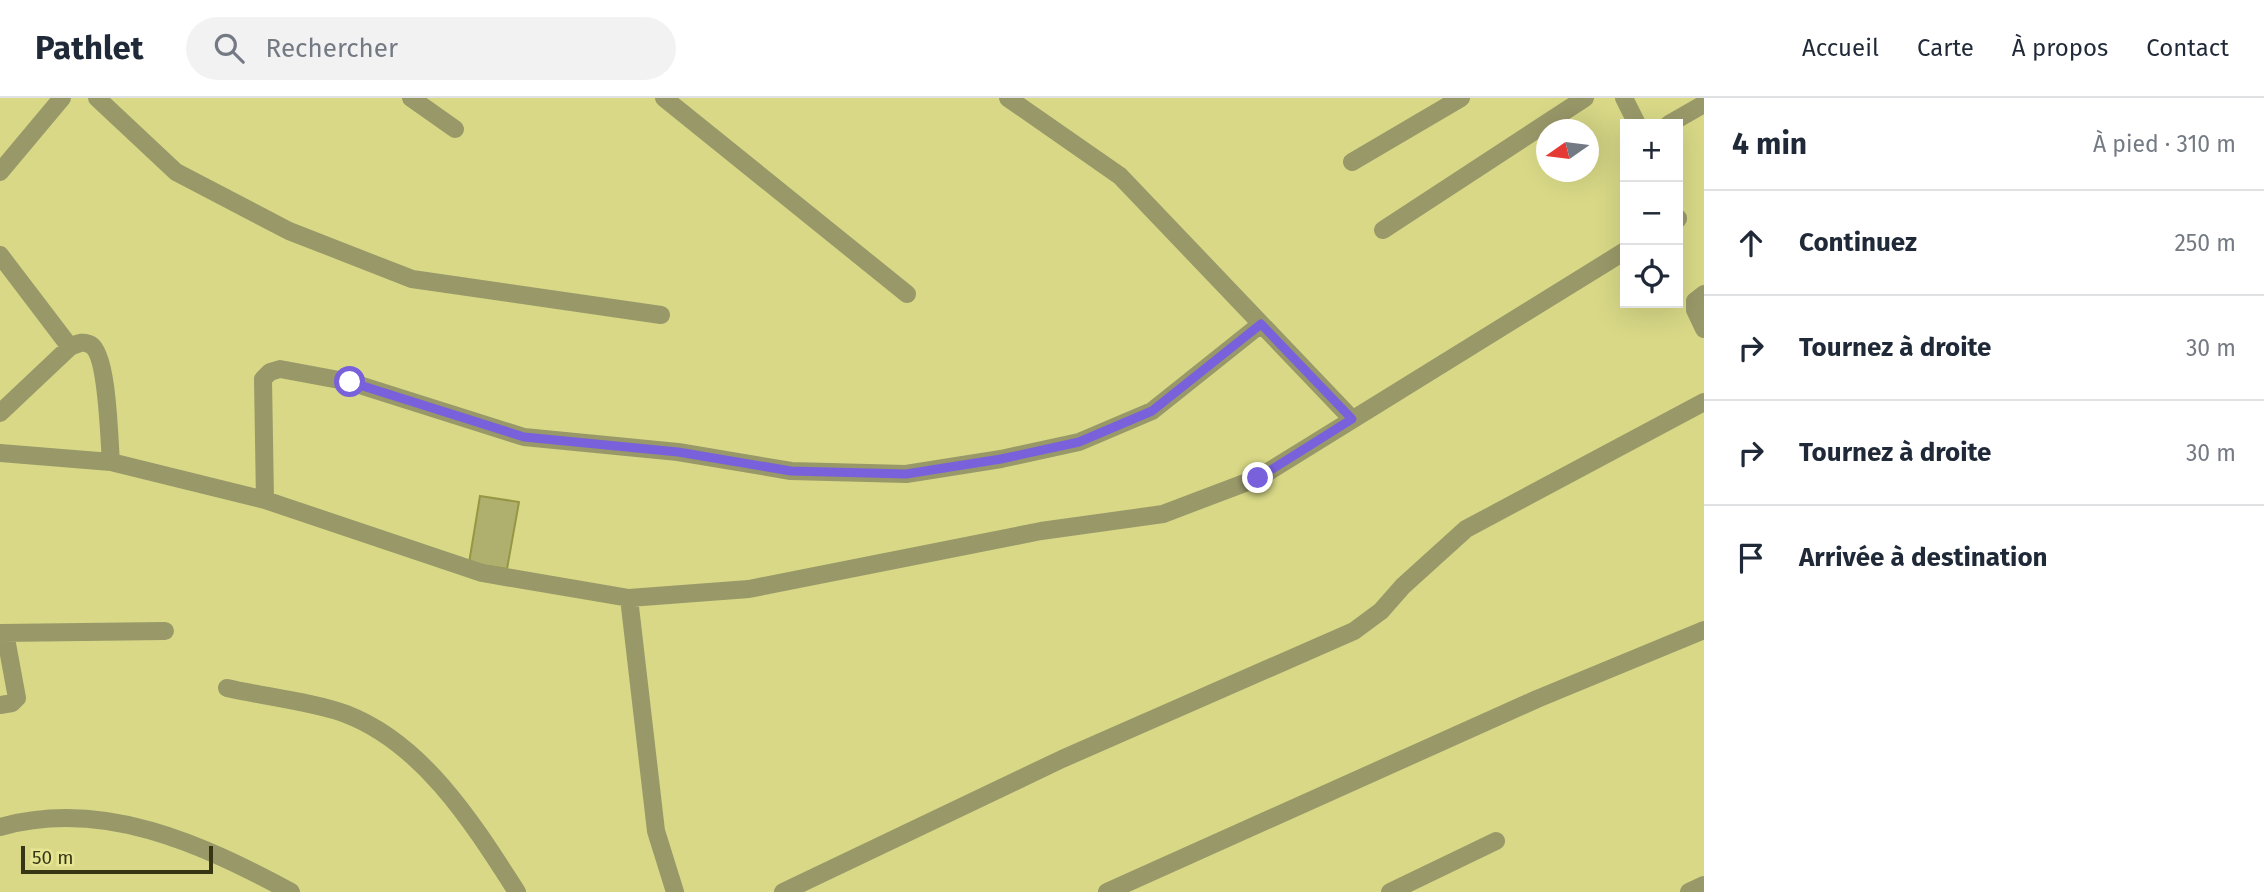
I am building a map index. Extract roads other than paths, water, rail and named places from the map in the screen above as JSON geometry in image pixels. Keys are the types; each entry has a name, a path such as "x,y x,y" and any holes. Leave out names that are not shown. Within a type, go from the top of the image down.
{"street":[{"path":"0,172 62,98"},
{"path":"97,98 176,172 289,231 412,279 661,315"},
{"path":"411,98 454,130"},
{"path":"664,98 907,294"},
{"path":"1009,98 1119,177 1352,419"},
{"path":"1352,162 1461,98"},
{"path":"1383,230 1585,98"},
{"path":"1624,98 1634,119"},
{"path":"1678,119 1704,104"},
{"path":"0,453 111,462 265,500 482,573 629,598 749,589 1041,531 1163,514 1258,478 1620,254"},
{"path":"0,255 70,347"},
{"path":"1704,293 1695,301 1695,310 1704,329"},
{"path":"265,500 263,379 270,372 280,369 350,382 524,437 678,452 791,471 906,474 1001,459 1079,442 1152,411 1261,324"},
{"path":"0,413 70,347 81,342 90,344 97,351 103,371 111,462"},
{"path":"783,892 1062,759 1354,631 1381,611 1403,586 1466,529 1704,402"},
{"path":"629,598 656,831 675,892"},
{"path":"1107,892 1537,699 1704,630"},
{"path":"0,705 12,703 17,698 3,633 166,631"},
{"path":"227,688 346,714 390,739 432,774 517,892"},
{"path":"0,827 32,818 76,818 156,830 291,892"},
{"path":"1390,892 1496,841"},
{"path":"1689,892 1704,885"}]}
